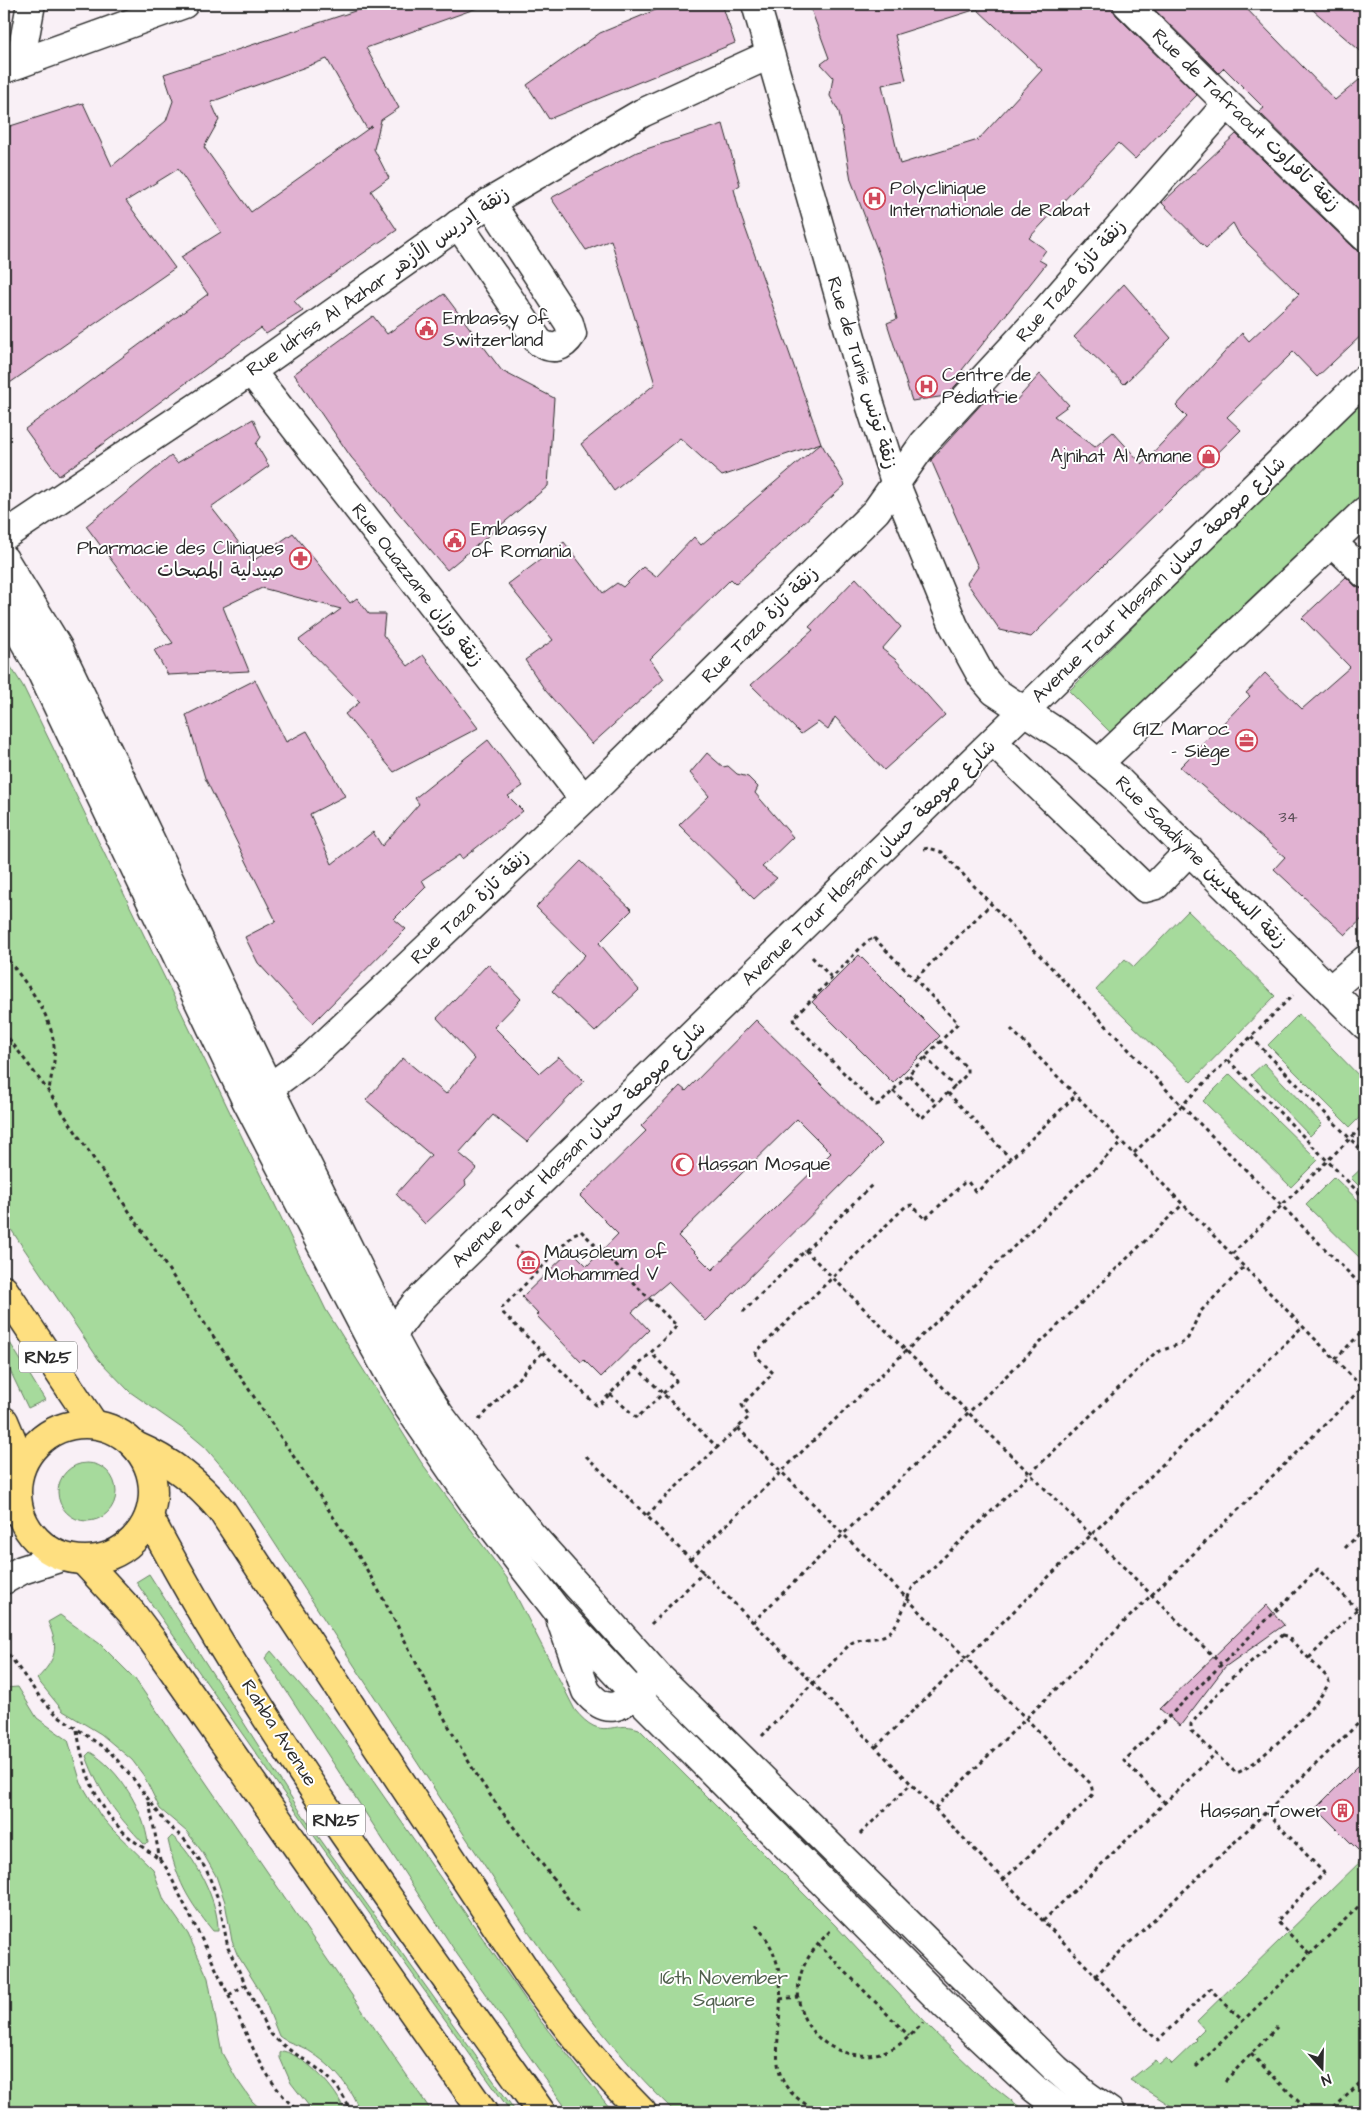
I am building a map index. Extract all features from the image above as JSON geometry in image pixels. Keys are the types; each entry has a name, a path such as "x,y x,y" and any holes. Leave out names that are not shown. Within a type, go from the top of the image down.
{"highway":[{"name":"RN25","path":"4,1290 93,1423"},
{"path":"4,1421 22,1464"},
{"name":"RN25","path":"93,1423 124,1435 136,1446 147,1461 153,1479 154,1498 149,1517 138,1535 123,1549 104,1558 73,1559 48,1550 26,1527 10,1504 22,1464 34,1446 51,1433 71,1425 93,1423"},
{"path":"136,1446 175,1466 208,1495 222,1511 532,1980 570,2032 642,2112"},
{"name":"Rahba Avenue","path":"149,1517 194,1600 286,1745 399,1912 541,2112"},
{"name":"RN25","path":"73,1559 131,1612 152,1640 483,2112"}],"street":[{"path":"12,66 31,4"},
{"path":"12,66 184,4"},
{"name":"Rue de Tunis زنقة تونس","path":"756,4 870,404 896,485 954,626 974,662 994,691 1025,712"},
{"name":"Rue de Tafraout زنقة تافراوت","path":"1127,4 1227,104 1365,237"},
{"name":"Rue Idriss Al Azhar زنقة إدريس الأزهر","path":"4,536 251,371 490,202 642,113 769,55"},
{"name":"Rue Taza زنقة تازة","path":"257,1094 311,1057 583,798 876,511 924,443 1033,325 1227,104"},
{"path":"458,224 539,342 548,347 557,348 566,343 572,334 569,323 490,202"},
{"name":"Rue Ouazzane زنقة وزان","path":"251,371 583,798"},
{"name":"Avenue Tour Hassan شارع صومعة حسان","path":"383,1341 415,1304 994,743 1365,379"},
{"path":"1099,763 1334,543 1365,510"},
{"path":"1334,543 1365,574"},
{"path":"4,559 59,650 257,1094"},
{"path":"4,606 38,665 383,1341 406,1404 439,1454 509,1551 555,1608 635,1694 947,2007 1035,2089 1065,2112"},
{"name":"Rue Saadiyine زنقة السعديين","path":"1025,712 1099,763 1190,850 1365,1025"},
{"path":"994,743 1145,888 1156,885 1190,850"},
{"path":"1322,983 1365,960"},
{"path":"383,1341 412,1372 474,1462 530,1533 658,1676 1056,2069 1086,2095 1110,2112"},
{"path":"4,1580 22,1570 73,1559"},
{"path":"635,1694 658,1676"}],"path":[{"path":"921,850 928,848 942,852 1182,1106 1365,1289"},
{"path":"916,978 991,904"},
{"path":"874,938 958,1020 958,1025 893,1091 876,1105 794,1022 795,1015 831,977 866,941 874,938"},
{"path":"4,954 37,998 50,1028 54,1059 49,1092"},
{"path":"816,962 831,977"},
{"path":"1134,1153 1251,1037 1322,983"},
{"path":"935,1808 1025,1717 1364,1389 1011,1029"},
{"path":"4,1032 49,1092 350,1544 429,1685 466,1757 507,1820 555,1878 578,1913"},
{"path":"1251,1037 1365,1154"},
{"path":"893,1091 921,1118 955,1087 967,1074 968,1070 941,1042"},
{"path":"925,1058 955,1087"},
{"path":"1228,1060 1365,1199"},
{"path":"908,1075 937,1104"},
{"path":"948,1093 1011,1159"},
{"path":"646,1515 750,1416 742,1405 773,1373 756,1356 756,1352 906,1206 912,1205 924,1218 927,1218 964,1183 968,1182 975,1191 979,1190 1076,1094"},
{"path":"1232,1254 1365,1124"},
{"path":"691,1559 1122,1142"},
{"path":"743,1312 874,1183"},
{"path":"753,1622 1183,1204"},
{"path":"581,1231 586,1233 677,1323 677,1328 600,1404 593,1404 503,1314 502,1308 539,1269 574,1234 581,1231"},
{"path":"508,1252 522,1238"},
{"path":"515,1245 539,1269"},
{"path":"806,1250 1221,1664"},
{"path":"762,1736 850,1644 861,1638 879,1638 892,1630 913,1587 1155,1353 1182,1343 1188,1338 1200,1312 1244,1266"},
{"path":"876,1747 965,1657 1303,1326"},
{"path":"1335,1359 1365,1329"},
{"path":"472,1426 542,1353"},
{"path":"610,1394 637,1418 662,1394 676,1378 651,1353"},
{"path":"636,1368 718,1448"},
{"path":"738,1428 1091,1784 1093,1794 1003,1880"},
{"path":"586,1456 704,1572 876,1747 1157,2040 1210,1989 1243,2021"},
{"path":"1345,1548 1365,1528"},
{"path":"1165,1803 1124,1761 1318,1569 1357,1609"},
{"path":"650,1625 704,1572"},
{"path":"1308,1658 1365,1601"},
{"path":"1283,1635 1287,1636 1327,1676 1329,1682 1305,1714 1277,1742 1241,1772 1232,1772 1215,1754 1190,1728 1209,1700 1229,1680 1283,1635"},
{"path":"4,1648 39,1696 76,1729 110,1752 166,1823 186,1841 206,1869 219,1901 228,1948 268,2031 276,2040 322,2070 336,2085 351,2112"},
{"path":"1095,1976 1365,1718"},
{"path":"76,1729 82,1763 91,1787 103,1809 116,1825 160,1860 167,1869 256,2057 272,2083 299,2112"},
{"path":"1043,1921 1215,1754"},
{"path":"860,1835 911,1784"},
{"path":"149,1800 160,1860"},
{"path":"1266,1813 1324,1873 1277,1921 1310,1955"},
{"path":"1196,2067 1365,1900"},
{"path":"756,1925 766,1937 779,1967 780,1999 777,2058 780,2074 786,2086 794,2095 818,2112"},
{"path":"835,1925 818,1944 803,1968 799,1982 798,1997 801,2012 817,2037 843,2052 858,2055 880,2053 900,2044 927,2020"},
{"path":"818,1944 909,2036"},
{"path":"228,1995 245,1985"},
{"path":"780,1999 798,1997"},
{"path":"1225,2081 1277,2027"},
{"path":"1251,2054 1303,2106 1313,2112"},
{"path":"1327,2112 1332,2110 1365,2078"},
{"path":"1358,2085 1365,2092"}],"green space":[{"path":"1365,394 1365,491 1117,739 1069,691"},
{"name":"16th November Square","path":"4,656 23,686 326,1310 421,1462 507,1578 575,1710 593,1726 607,1729 630,1727 639,1729 835,1925 932,2030 978,2074 1026,2112 675,2112 615,2048 562,1980 465,1836 235,1482 205,1447 186,1431 130,1392 99,1360 4,1219"},
{"path":"1188,911 1275,996 1191,1082 1096,990 1125,959 1134,967"},
{"path":"1299,1014 1365,1082 1365,1112 1350,1127 1268,1045"},
{"path":"1264,1063 1322,1124 1310,1136 1251,1075"},
{"path":"1230,1074 1318,1160 1291,1187 1203,1101"},
{"path":"1365,1165 1365,1192 1351,1178"},
{"path":"1334,1177 1365,1207 1365,1263 1306,1205"},
{"path":"4,1333 45,1400 28,1408 4,1358"},
{"path":"87,1463 98,1465 111,1476 116,1492 114,1503 103,1516 87,1521 76,1519 63,1508 58,1492 60,1481 71,1468"},
{"path":"149,1574 300,1811 516,2112 511,2112 136,1582"},
{"path":"60,1615 100,1644 135,1679 432,2112 360,2112 351,2092 330,2067 304,2048 279,2036 263,1996 237,1954 232,1941 225,1902 216,1876 203,1853 187,1832 160,1809 144,1776 132,1760 101,1734 63,1711 37,1679 49,1665 54,1652 54,1639 48,1622"},
{"path":"271,1651 324,1712 539,2019 613,2112 569,2112 457,1954 265,1658"},
{"path":"18,1687 37,1718 68,1740 81,1783 100,1815 153,1869 164,1900 188,1934 208,1978 222,2053 252,2101 264,2112 4,2112 4,1688"},
{"path":"90,1752 111,1769 136,1804 146,1830 148,1843 144,1844 134,1833 103,1793 86,1756"},
{"path":"172,1836 189,1854 204,1879 214,1906 218,1931 213,1931 184,1889 175,1867 168,1840"},
{"path":"1365,1857 1365,2112 1181,2112 1130,2080 1155,2060 1159,2064 1166,2058 1172,2064 1197,2040 1195,2038 1204,2029 1197,2021"},
{"path":"283,2051 292,2054 320,2075 336,2094 345,2112 314,2112 291,2083 280,2058 280,2053"}],"building":[{"path":"376,4 479,4 480,7 366,48 399,108 381,120 374,149 389,178 371,191 397,230 294,301 303,311 266,334 261,328 59,476 25,429 208,294 181,257 221,232 178,169 126,201 175,268 4,387 4,128 83,103 112,166 166,121 173,101 164,74","holes":["327,59 367,129 372,126 251,212 204,147 219,120 211,102"]},
{"path":"670,4 722,4 735,43 549,119 527,85 600,33"},
{"path":"809,4 1112,4 1116,15 1197,95 1135,159 1118,143 1029,238 1046,250 1039,260 1046,264 962,370 967,373 946,396 912,401 887,323 897,319 883,265 851,180 839,112 830,96 833,77 821,64 829,58","holes":["977,9 1042,70 978,140 900,164 882,85 906,80 895,35"]},
{"path":"1149,4 1242,4 1335,100 1365,75 1365,216 1259,112 1264,108 1224,68 1219,73"},
{"path":"1306,4 1365,4 1365,55"},
{"path":"723,124 740,185 734,189 740,213 821,443 722,476 680,438 614,491 581,444 655,384 611,240 586,250 551,198 637,152"},
{"path":"1236,134 1354,248 1365,252 1365,332 1317,377 1293,352 1227,417 1241,430 1031,637 1000,630 967,583 978,567 931,460 994,390 1014,403 1040,374 1069,405 1054,416 1095,447 1113,432 1142,464 1187,417 1176,406 1242,333 1249,341 1299,294 1240,236 1233,223 1206,248 1162,203"},
{"path":"1124,284 1171,338 1124,384 1074,337"},
{"path":"444,294 502,371 554,398 548,486 447,570 351,457 294,374 373,316 387,334"},
{"path":"253,419 261,437 256,444 269,466 211,507 253,561 293,533 350,603 357,598 369,614 385,614 383,635 408,666 423,655 478,728 394,772 345,714 360,702 299,640 341,609 262,588 223,607 249,671 168,675 154,650 173,643 86,526 171,456 177,463"},
{"path":"821,443 845,485 736,584 731,579 650,659 664,679 592,744 545,690 525,660 553,640 508,584 564,542 603,593 617,583 623,587 643,567 656,577 694,537 701,545"},
{"path":"1346,577 1355,586 1365,589 1365,916 1345,935 1274,869 1285,857 1180,767 1250,696 1246,693 1265,673 1302,709 1350,667 1302,618"},
{"path":"856,578 901,627 882,649 895,659 945,715 884,770 835,717 828,730 818,722 801,734 751,685 813,630 809,627"},
{"path":"255,680 286,742 307,731 345,796 310,814 332,864 373,832 382,846 419,804 415,798 488,740 523,786 508,796 523,811 462,859 459,855 422,880 426,887 394,919 406,929 313,1023 258,963 245,937 276,921 205,778 186,715"},
{"path":"707,753 723,767 728,766 737,774 748,777 758,787 755,793 793,837 762,867 777,878 754,899 679,825 709,796 690,773"},
{"path":"581,861 632,910 599,943 639,990 595,1032 552,991 585,955 536,907"},
{"path":"859,955 940,1036 893,1083 812,1002"},
{"path":"488,964 521,999 494,1027 540,1073 559,1057 584,1081 527,1142 493,1115 459,1153 477,1168 465,1181 466,1185 425,1224 396,1194 431,1155 366,1100 403,1058 446,1094 475,1059 437,1018"},
{"name":"Hassan Mosque","path":"756,1020 882,1144 706,1321 668,1282 632,1312 649,1330 601,1377 584,1360 581,1362 536,1315 538,1314 522,1297 571,1250 587,1266 618,1234 580,1196 646,1131 641,1126 680,1086 686,1091","holes":["797,1119 831,1153 712,1270 678,1236"]},
{"path":"1267,1605 1284,1625 1225,1667 1180,1726 1160,1709"},
{"name":"Hassan Tower","path":"1365,1759 1365,1857 1316,1808"}],"place":[{"name":"Polyclinique Internationale de Rabat","path":"874,199"},
{"name":"Embassy of Switzerland","path":"427,329"},
{"name":"Centre de Pédiatrie","path":"926,386"},
{"name":"Ajnihat Al Amane","path":"1208,456"},
{"name":"Embassy of Romania","path":"455,540"},
{"name":"Pharmacie des Cliniques صيدلية المصحات","path":"300,559"},
{"name":"GIZ Maroc - Siège","path":"1246,740"},
{"name":"Hassan Mosque","path":"682,1164"},
{"name":"Mausoleum of Mohammed V","path":"528,1263"},
{"name":"Hassan Tower","path":"1342,1811"}]}
